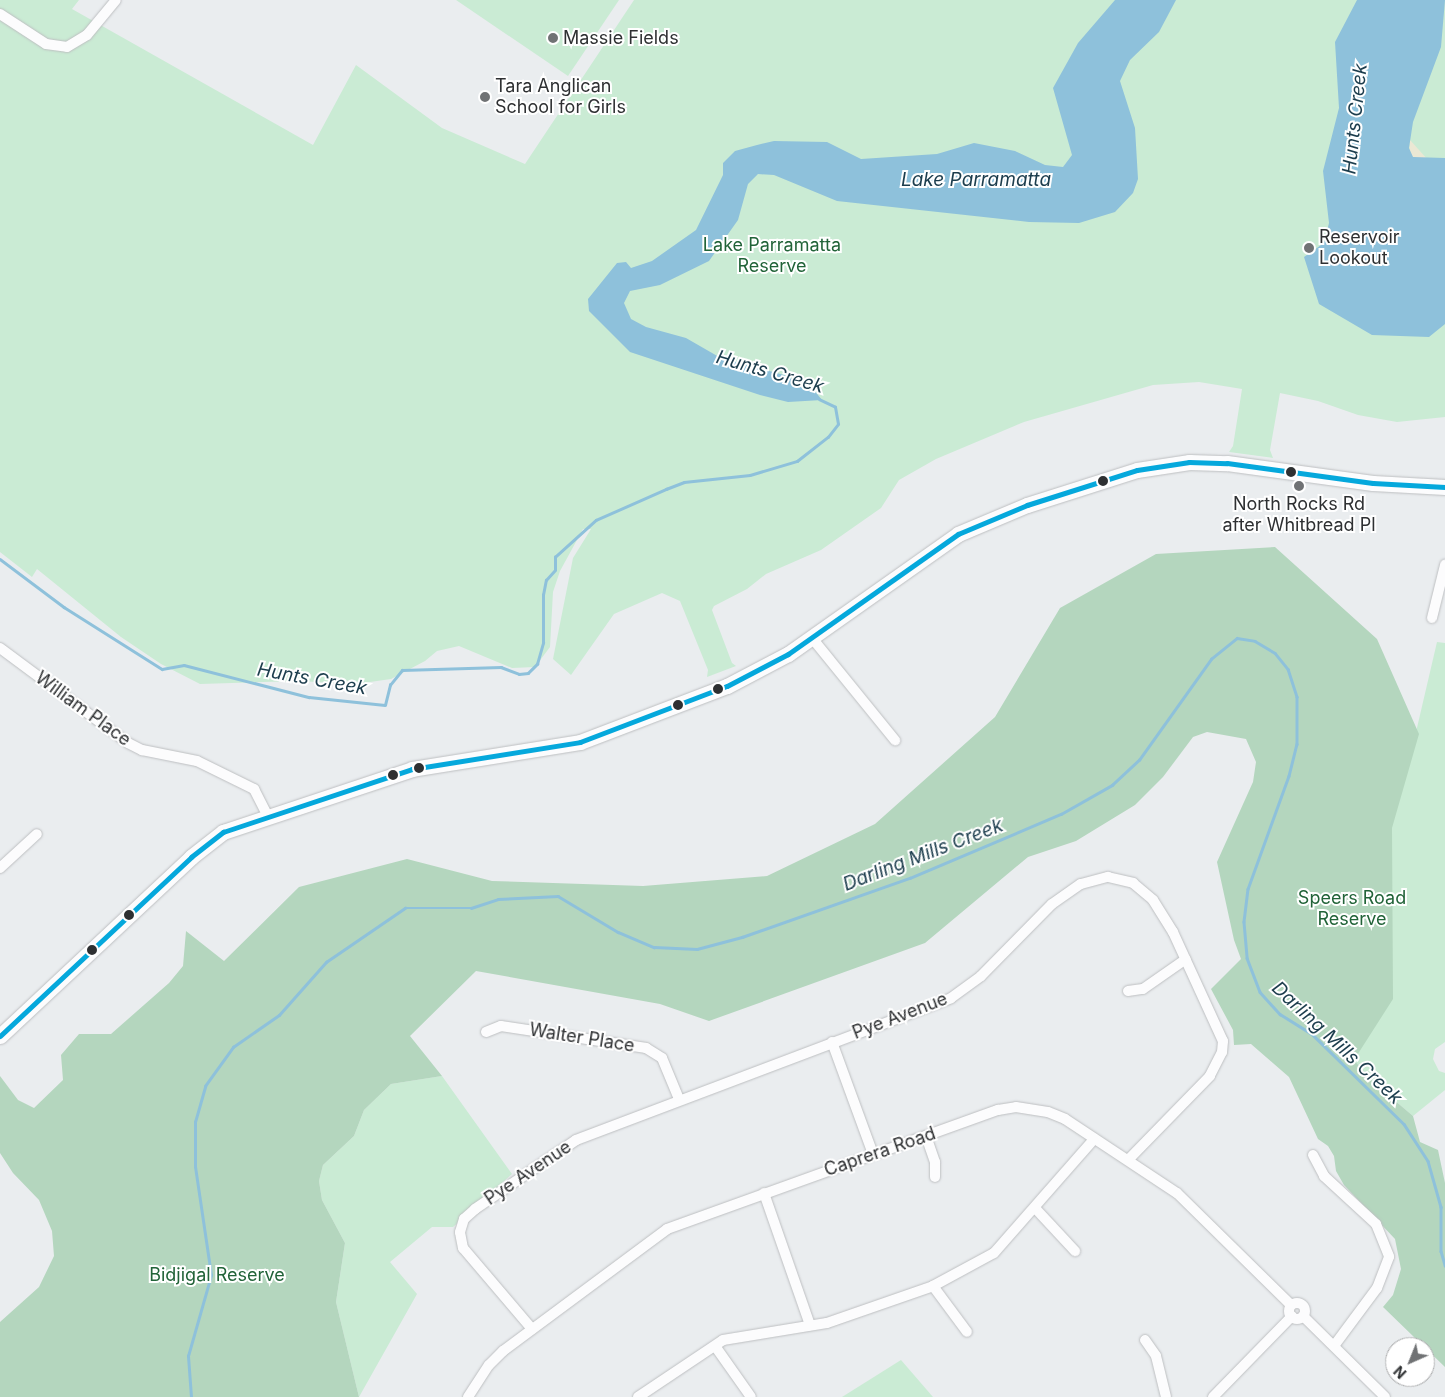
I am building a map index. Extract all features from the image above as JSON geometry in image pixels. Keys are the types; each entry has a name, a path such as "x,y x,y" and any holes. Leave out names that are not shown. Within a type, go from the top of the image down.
{"main road":[{"path":"0,1036 202,847 228,830 412,769 563,745 602,736 763,670 812,638 958,534 1042,500 1137,470 1175,463 1218,463 1373,484 1445,487"}],"street":[{"path":"0,14 46,44 68,46 87,34 116,0"},
{"path":"1432,618 1445,565"},
{"path":"812,638 895,740"},
{"name":"William Place","path":"0,648 128,743 142,750 198,761 254,789 268,816"},
{"path":"0,868 37,834"},
{"name":"Pye Avenue","path":"532,1329 463,1248 460,1232 464,1220 513,1181 576,1140 679,1099 951,998 981,976 1052,904 1094,879 1121,879 1143,890 1173,932 1220,1028 1222,1052 1210,1076 1128,1160"},
{"path":"1128,991 1143,989 1186,959"},
{"name":"Walter Place","path":"486,1032 501,1026 646,1048 662,1058 679,1099"},
{"path":"832,1042 873,1154"},
{"name":"Caprera Road","path":"468,1397 489,1365 532,1329 668,1229 998,1110 1016,1107 1048,1112 1128,1160 1199,1212 1291,1305 1302,1305 1303,1316"},
{"path":"926,1136 935,1162 935,1177"},
{"path":"638,1397 723,1340 827,1323 933,1286 994,1253 1094,1138"},
{"path":"1313,1155 1324,1176 1376,1224 1389,1257 1377,1288 1334,1346"},
{"path":"764,1193 810,1325"},
{"path":"1034,1208 1076,1251"},
{"path":"933,1286 967,1332"},
{"path":"1291,1305 1292,1316"},
{"path":"1213,1397 1292,1316 1303,1316 1385,1397"},
{"path":"1144,1340 1156,1356 1166,1397"},
{"path":"715,1346 751,1397"}],"green space":[{"name":"Lake Parramatta Reserve","path":"0,0 79,0 72,9 313,145 356,65 442,128 525,164 634,0 1445,0 1445,417 1397,422 1358,415 1318,401 1280,393 1270,450 1273,458 1229,452 1233,446 1242,389 1199,382 1153,385 1024,422 936,459 899,480 881,508 821,550 766,574 747,589 714,606 712,610 732,663 736,666 707,677 708,670 680,601 662,593 614,614 571,675 553,659 573,558 591,529 583,529 560,571 553,592 550,647 535,667 512,668 459,646 437,651 425,661 391,679 356,684 298,681 200,684 161,664 121,637 37,569 32,577 0,552"},
{"name":"Massie Fields","path":"456,0 619,0 568,76"},
{"name":"Bidjigal Reserve","path":"1275,547 1377,639 1419,734 1392,828 1393,999 1354,1060 1373,1082 1413,1116 1420,1142 1438,1150 1445,1183 1445,1367 1435,1357 1435,1337 1414,1337 1383,1307 1393,1295 1401,1269 1395,1239 1344,1185 1336,1171 1334,1156 1328,1146 1318,1139 1289,1077 1251,1044 1234,1045 1233,1030 1211,989 1241,959 1234,940 1217,862 1253,782 1256,762 1246,739 1207,732 1193,737 1163,777 1135,805 1076,841 1028,857 925,943 709,1021 660,1004 476,971 410,1036 442,1076 391,1084 364,1110 354,1136 323,1165 319,1181 322,1200 345,1243 336,1302 359,1397 0,1397 0,1322 39,1287 54,1256 52,1231 39,1200 13,1173 0,1153 0,1076 18,1100 34,1108 63,1080 61,1055 79,1034 111,1034 169,983 183,966 186,931 224,961 299,887 407,859 492,881 643,886 767,876 875,824 995,717 1060,608 1156,554"},
{"name":"Speers Road Reserve","path":"1437,642 1445,643 1445,1042 1435,1049 1433,1059 1439,1071 1445,1073 1445,1090 1413,1116 1373,1082 1354,1060 1261,880 1416,732"},
{"path":"442,1076 512,1174 453,1227 432,1227 390,1262 417,1294 359,1397 336,1302 345,1243 322,1200 319,1181 323,1165 354,1136 364,1110 391,1084"},
{"path":"901,1360 933,1397 842,1397"}],"sand":[{"path":"1410,140 1428,160 1413,157 1409,153"}],"water":[{"name":"Lake Parramatta","path":"1115,0 1176,0 1159,32 1130,60 1120,81 1135,128 1138,179 1133,193 1115,212 1079,223 1029,222 837,201 774,175 758,174 748,184 738,220 709,261 660,285 630,291 624,303 631,319 646,327 686,338 719,357 784,375 813,389 822,400 788,402 760,395 630,352 589,311 588,299 617,263 626,262 631,268 652,261 696,230 723,175 723,163 735,151 774,141 827,142 861,159 937,154 974,143 1015,151 1045,165 1063,167 1072,155 1053,88 1078,43"},
{"path":"1357,0 1445,0 1441,47 1413,122 1409,148 1413,157 1445,158 1445,324 1429,337 1372,335 1319,304 1304,257 1324,243 1329,223 1323,171 1339,108 1335,42"}],"waterway":[{"name":"Hunts Creek","path":"0,559 64,607 162,669 184,665 309,697 385,705 390,685 402,670 501,667 519,674 528,673 537,664 543,643 543,595 546,580 555,570 555,557 596,520 666,489 684,482 750,475 797,461 828,437 838,424 835,407 820,400"},
{"name":"Darling Mills Creek","path":"191,1397 188,1356 211,1275 195,1167 195,1122 205,1086 233,1047 279,1015 326,962 405,908 471,908 498,899 558,896 618,932 654,947 697,949 742,937 910,878 1061,814 1112,785 1139,760 1211,659 1237,638 1255,641 1275,653 1288,669 1297,697 1297,744 1289,776 1248,889 1244,922 1247,958 1260,992 1280,1014 1312,1034 1404,1124 1428,1161 1441,1207 1441,1251 1445,1265"}],"transit line":[{"path":"0,1036 191,857 223,832 412,769 580,742 727,686 788,654 958,534 1027,505 1137,470 1189,462 1227,463 1373,483 1445,487"}],"place":[{"name":"Massie Fields","path":"553,38"},
{"name":"Tara Anglican School for Girls","path":"485,97"},
{"name":"Reservoir Lookout","path":"1309,248"},
{"name":"North Rocks Rd after Whitbread Pl","path":"1299,486"}]}
